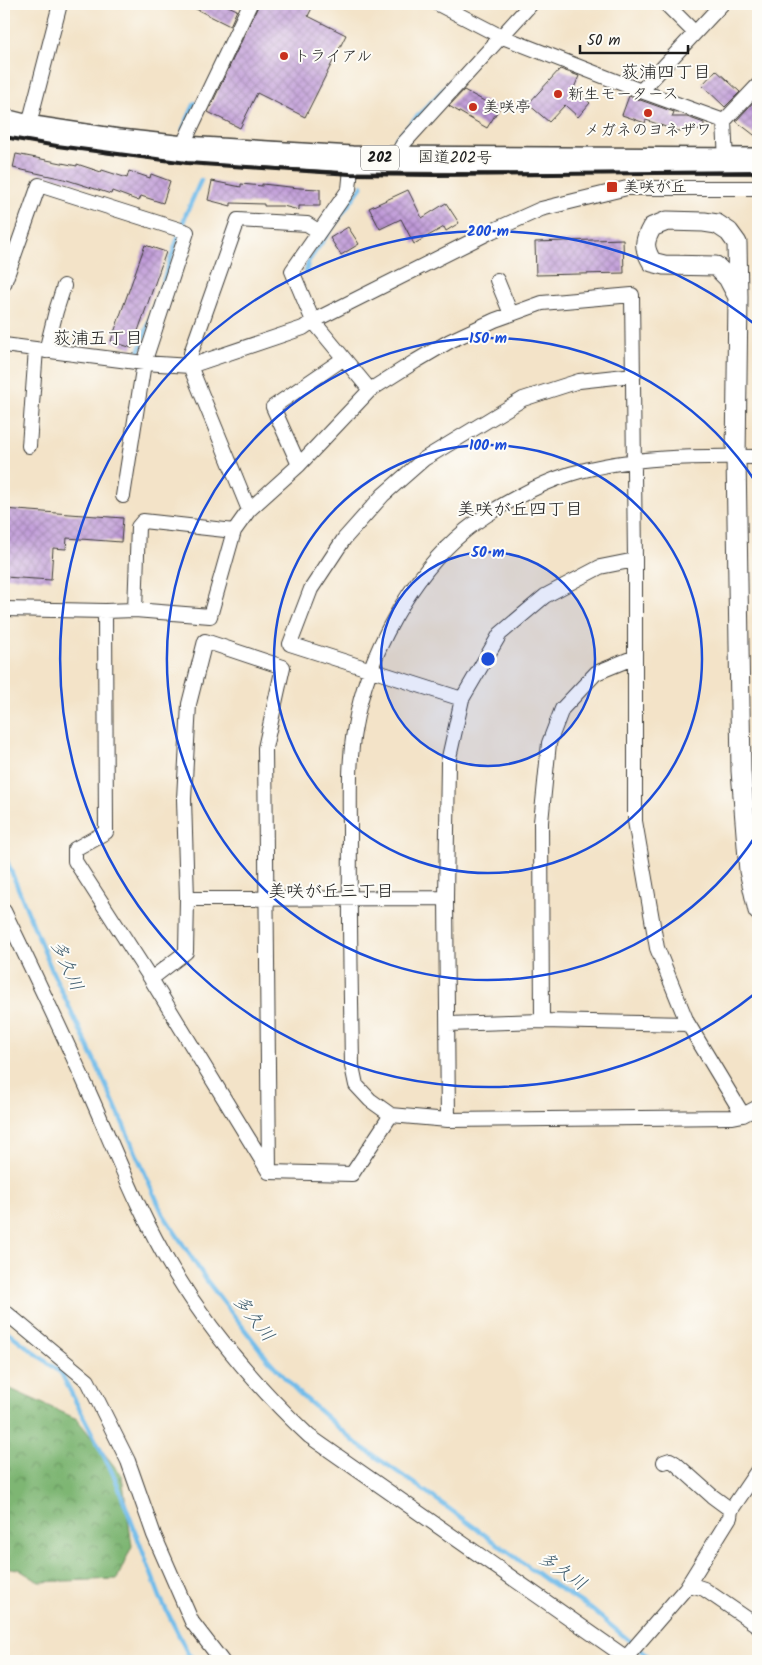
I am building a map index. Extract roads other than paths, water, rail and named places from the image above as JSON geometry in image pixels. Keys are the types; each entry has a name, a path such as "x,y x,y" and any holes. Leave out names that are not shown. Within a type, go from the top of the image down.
{"highway":[{"name":"国道202号","path":"4,122 28,128 184,149 352,158 758,161"}],"street":[{"path":"28,128 60,4"},
{"path":"184,149 186,138 250,4"},
{"path":"438,4 496,34 641,92 724,121"},
{"path":"395,158 403,144 496,34 531,4"},
{"path":"666,4 695,33"},
{"path":"641,92 722,4"},
{"path":"726,161 724,121 758,85"},
{"path":"352,158 349,189 292,271 313,321 343,360 370,390"},
{"path":"4,284 39,185 180,230 144,364 124,496"},
{"path":"4,345 144,364 190,366 303,328 313,321 466,243 541,208 627,188 758,188"},
{"path":"249,510 190,366 191,353 238,220 307,224 318,231"},
{"path":"738,297 728,278 716,266 664,265 652,262 645,250 646,237 652,227 667,221 717,224 729,232 737,243 738,297 736,457 741,771 749,870 758,911"},
{"path":"497,280 511,314"},
{"path":"28,446 41,350 64,286"},
{"path":"4,609 104,612 135,610 210,616 234,530 249,510 299,465 370,390 450,341 511,314 542,303 632,295 636,560 635,821 657,948 688,1024 743,1115"},
{"path":"299,465 272,407 343,360"},
{"path":"462,699 290,644 311,590 344,539 383,495 424,458 523,399 579,381 634,376"},
{"path":"758,457 635,460 570,474 534,488 466,530 433,564 404,603 381,642 370,670 355,726 351,762 349,898 352,1066 356,1085 370,1100 391,1115 448,1120 732,1117 743,1115 758,1107"},
{"path":"135,610 138,527 143,521 234,530"},
{"path":"448,1120 446,898 448,762 462,699 500,634 545,596 600,567 636,560"},
{"path":"104,612 106,832 75,849 74,861 151,979 269,1172"},
{"path":"151,979 186,952 187,899 184,798 189,704 205,641 282,667 265,748 269,1172"},
{"path":"542,1021 542,822 549,742 562,709 596,673 635,657"},
{"path":"187,899 446,898"},
{"path":"4,910 143,1214 173,1270 244,1368 276,1405 309,1436 627,1659 654,1624 686,1588 730,1517 731,1510 758,1470"},
{"path":"448,1024 542,1021 688,1024"},
{"path":"269,1172 352,1174 391,1115"},
{"path":"4,1311 88,1381 128,1461 154,1535 192,1622 222,1661"},
{"path":"664,1462 670,1460 675,1463 731,1510"},
{"path":"686,1588 695,1586 704,1589 758,1626"}],"waterway":[{"path":"396,139 456,76"},
{"path":"183,129 195,103"},
{"path":"138,355 186,214 201,180"},
{"path":"306,272 308,262 362,186"},
{"name":"多久川","path":"4,854 53,973 100,1072 163,1214 207,1281 266,1357 297,1391 356,1443 545,1579 591,1609 654,1661"},
{"path":"4,1329 61,1373 115,1478 160,1597 188,1654 196,1661"}],"railway":[{"path":"4,137 187,163 350,174 758,172"}],"place":[{"name":"トライアル","path":"284,56"},
{"name":"新生モータース","path":"558,94"},
{"name":"美咲亭","path":"473,107"},
{"name":"メガネのヨネザワ","path":"648,113"},
{"name":"美咲が丘","path":"612,187"}],"district":[{"name":"荻浦四丁目","path":"666,73"},
{"name":"荻浦五丁目","path":"98,339"},
{"name":"美咲が丘四丁目","path":"520,510"},
{"name":"美咲が丘三丁目","path":"331,892"}]}
